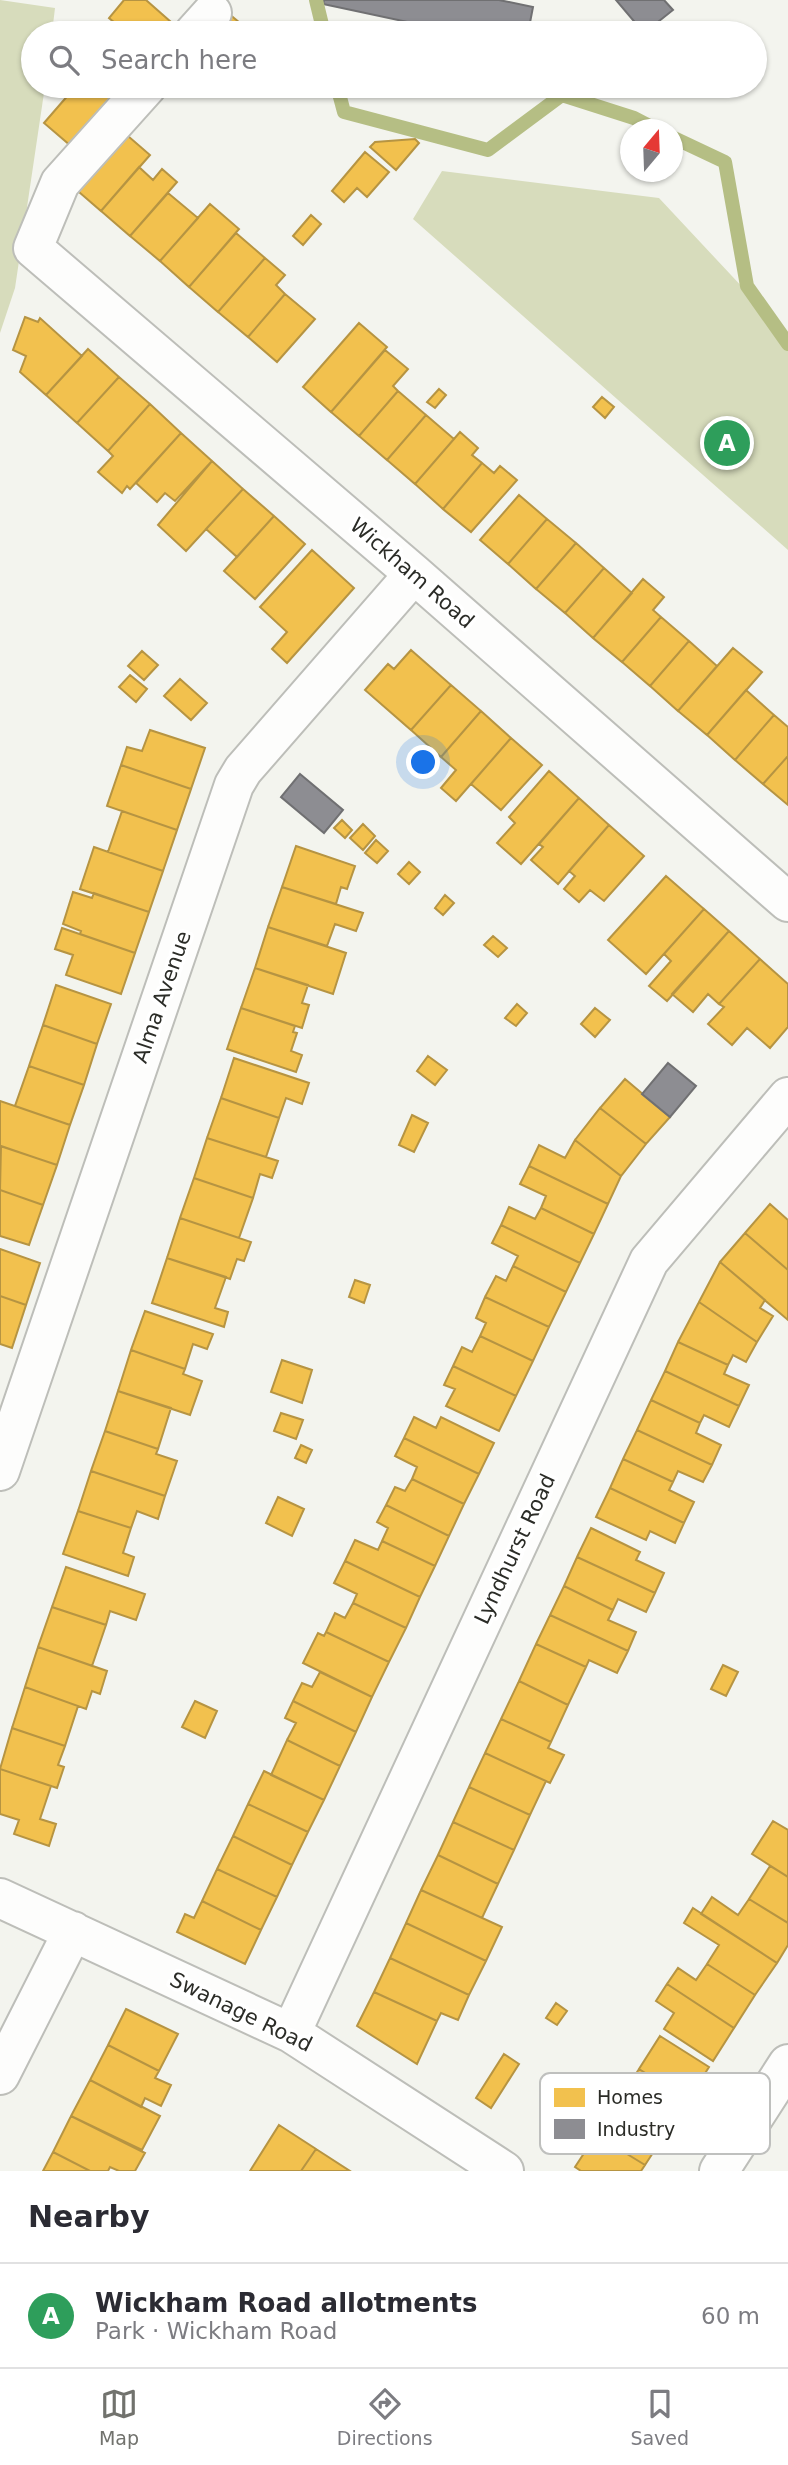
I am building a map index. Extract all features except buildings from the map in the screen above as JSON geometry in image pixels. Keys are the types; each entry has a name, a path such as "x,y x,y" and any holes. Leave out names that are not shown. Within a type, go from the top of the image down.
{"street":[{"name":"Wickham Road","path":"136,98 60,183 33,248 414,574 788,902"},
{"name":"Alma Avenue","path":"0,1471 234,785 243,770 414,574"},
{"name":"Lyndhurst Road","path":"291,2033 649,1261 788,1097"},
{"name":"Swanage Road","path":"0,1898 291,2033 504,2171"},
{"path":"0,2076 73,1931"},
{"path":"770,2092 788,2064"},
{"path":"719,2171 730,2154"}],"green space":[{"path":"0,0 55,8 53,21 21,21 21,98 43,98 15,288 0,333"},
{"path":"442,171 659,198 788,336 788,550 413,219"}],"waterway":[{"path":"316,0 321,21"},
{"path":"340,98 344,112 488,150 558,98"},
{"path":"571,98 636,119"},
{"path":"683,142 725,162 747,286 788,344"}],"place":[{"name":"Wickham Road allotments","path":"727,443"}]}
